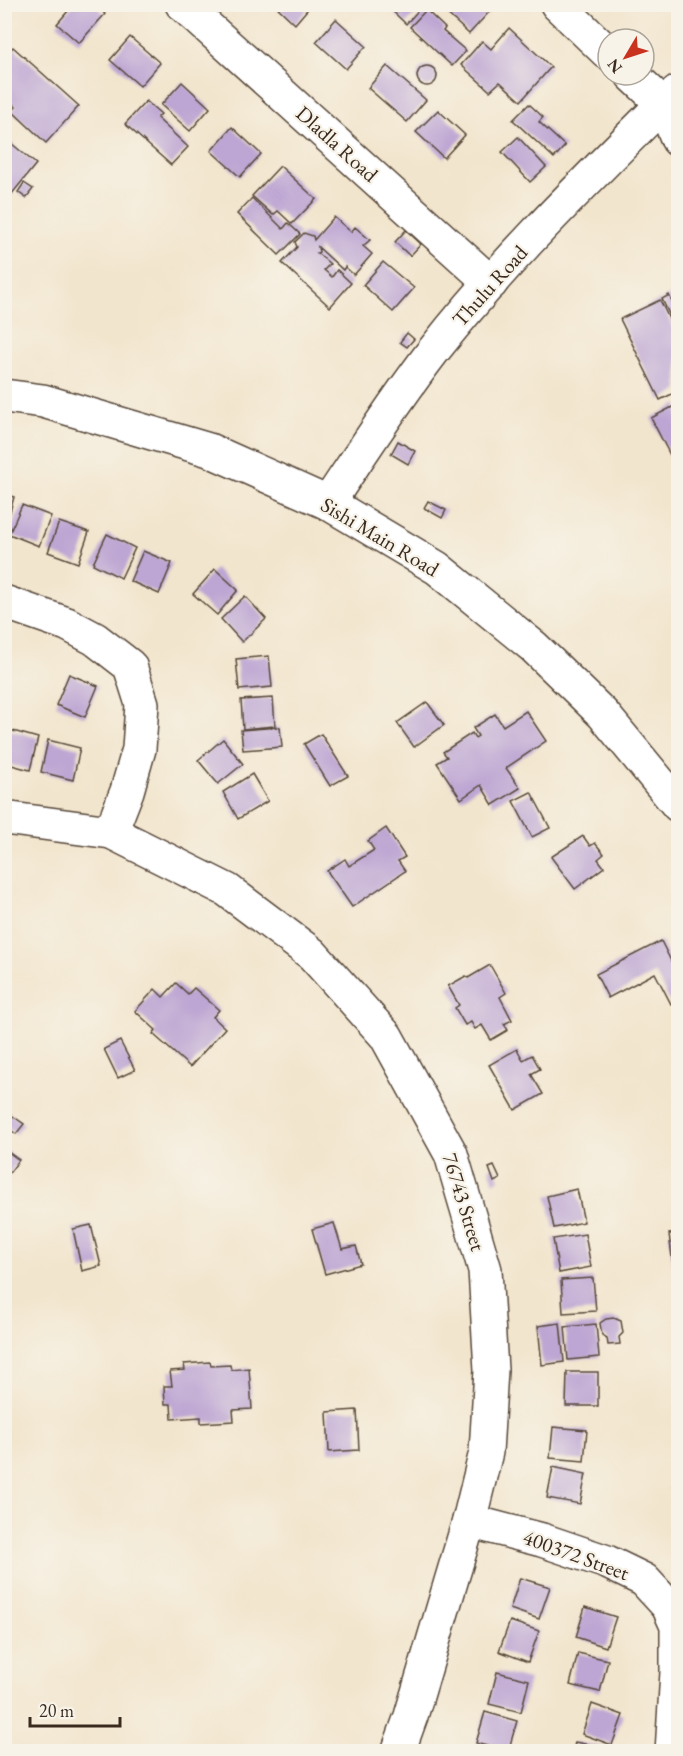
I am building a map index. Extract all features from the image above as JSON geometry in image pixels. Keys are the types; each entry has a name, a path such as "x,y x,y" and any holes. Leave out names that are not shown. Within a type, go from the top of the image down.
{"street":[{"name":"Dladla Road","path":"182,4 491,282"},
{"path":"557,4 596,41"},
{"path":"652,87 671,98 678,140"},
{"name":"Thulu Road","path":"328,503 401,394 491,282 574,193 671,98"},
{"name":"Sishi Main Road","path":"4,396 43,401 209,450 328,503 437,568 534,647 603,714 678,805"},
{"path":"4,602 67,624 95,639 130,666 142,704 139,750 111,832"},
{"name":"76743 Street","path":"4,818 111,832 227,890 312,954 386,1036 451,1154 485,1270 491,1370 486,1452 469,1521 411,1716 398,1752"},
{"name":"400372 Street","path":"469,1521 542,1540 607,1562 644,1580 668,1606 677,1626 677,1672 672,1752"}],"building":[{"path":"74,4 94,4 105,14 79,43 57,24"},
{"path":"274,4 312,4 295,24"},
{"path":"385,4 424,4 406,24"},
{"path":"443,4 483,4 490,11 469,34 440,7"},
{"path":"426,10 445,28 443,31 466,51 452,66 410,27"},
{"path":"336,19 366,46 346,69 316,42"},
{"path":"509,28 551,67 521,101 500,82 490,91 461,65 482,41 491,49"},
{"path":"130,37 160,63 140,86 110,60"},
{"path":"13,47 79,106 46,143 12,111 16,107 4,96 4,56"},
{"path":"387,66 426,100 407,122 368,88"},
{"path":"427,66 434,69 437,76 434,83 427,86 420,83 417,76 420,69"},
{"path":"182,82 210,108 190,131 161,105"},
{"path":"146,101 161,114 157,118 188,147 171,165 125,124"},
{"path":"529,104 543,117 539,122 565,146 554,158 513,120"},
{"path":"438,110 465,135 444,158 416,132"},
{"path":"232,127 261,154 240,177 211,151"},
{"path":"518,137 546,167 530,182 502,152"},
{"path":"11,143 36,164 11,195 4,189 4,150"},
{"path":"280,166 316,199 292,224 278,211 273,215 252,196"},
{"path":"24,183 33,189 26,198 18,192"},
{"path":"252,198 283,229 288,223 300,234 279,255 237,214"},
{"path":"334,217 351,232 355,227 370,240 363,246 372,254 354,275 345,267 343,270 318,247 319,252 317,253 330,264 324,270 332,277 337,270 351,283 330,307 282,263 297,247 295,242 304,233 313,236 314,240"},
{"path":"406,230 421,244 410,256 395,242"},
{"path":"383,262 414,288 393,312 363,285"},
{"path":"669,295 677,312 670,316 662,299"},
{"path":"660,300 678,338 678,391 660,400 620,319"},
{"path":"678,314 678,333 671,317"},
{"path":"407,333 414,339 407,347 400,342"},
{"path":"678,404 678,455 672,459 651,418"},
{"path":"398,441 415,451 408,464 391,454"},
{"path":"4,494 14,497 5,530 4,529"},
{"path":"428,501 446,510 442,518 424,508"},
{"path":"22,505 51,516 39,546 9,534"},
{"path":"59,522 89,532 78,563 48,552"},
{"path":"107,534 135,548 121,578 93,564"},
{"path":"143,551 172,563 159,594 130,581"},
{"path":"215,569 238,590 217,615 193,594"},
{"path":"245,596 266,619 242,642 221,619"},
{"path":"269,656 272,687 239,690 236,659"},
{"path":"69,674 98,686 85,717 56,705"},
{"path":"273,698 275,726 243,729 241,700"},
{"path":"427,702 444,725 414,747 397,723"},
{"path":"526,711 546,741 506,768 520,788 493,805 481,785 461,799 437,763 447,757 443,752 472,733 475,738 478,736 473,728 495,714 503,726"},
{"path":"280,727 282,747 243,750 241,730"},
{"path":"6,729 38,738 30,770 4,763"},
{"path":"321,734 348,776 330,786 304,744"},
{"path":"223,739 243,764 218,784 198,760"},
{"path":"48,740 80,748 73,780 41,772"},
{"path":"252,774 268,801 238,819 223,792"},
{"path":"531,792 550,828 532,837 513,801"},
{"path":"386,828 405,857 398,861 405,871 352,907 327,871 345,859 349,866 374,850 368,841"},
{"path":"583,836 590,846 595,843 604,854 598,859 604,867 575,889 551,857"},
{"path":"661,941 678,975 678,1001 671,1004 655,973 608,998 596,974"},
{"path":"490,965 506,993 500,997 512,1020 504,1024 508,1030 491,1040 482,1025 475,1029 471,1022 465,1025 455,1008 459,1005 448,986"},
{"path":"176,983 188,994 194,988 219,1010 213,1017 225,1028 190,1067 153,1034 156,1030 135,1011 155,989 163,997"},
{"path":"120,1041 135,1070 118,1078 104,1049"},
{"path":"517,1049 523,1060 532,1055 540,1069 531,1074 543,1094 515,1110 489,1065"},
{"path":"4,1110 24,1124 16,1134 4,1125"},
{"path":"4,1149 19,1160 4,1180"},
{"path":"494,1166 500,1179 494,1182 489,1168"},
{"path":"577,1189 584,1222 554,1228 547,1196"},
{"path":"334,1223 342,1249 356,1246 361,1264 325,1274 312,1229"},
{"path":"91,1225 101,1266 82,1271 73,1229"},
{"path":"678,1233 678,1265 673,1265 669,1234"},
{"path":"585,1234 591,1267 559,1273 553,1239"},
{"path":"593,1278 596,1311 563,1313 561,1280"},
{"path":"614,1318 621,1321 623,1333 619,1337 620,1344 608,1345 607,1338 602,1335 600,1323"},
{"path":"560,1323 564,1362 542,1365 538,1326"},
{"path":"596,1324 599,1357 568,1360 565,1327"},
{"path":"210,1362 211,1366 230,1365 231,1370 249,1368 252,1409 233,1410 234,1421 201,1423 201,1417 172,1419 171,1404 165,1404 164,1386 172,1386 170,1371 185,1370 184,1364"},
{"path":"567,1372 598,1372 598,1406 566,1406"},
{"path":"357,1410 359,1450 329,1452 327,1412"},
{"path":"553,1427 587,1430 584,1461 550,1458"},
{"path":"678,1464 678,1486 673,1485"},
{"path":"553,1467 586,1474 580,1504 547,1498"},
{"path":"520,1578 550,1587 539,1619 510,1609"},
{"path":"585,1607 616,1617 606,1647 576,1637"},
{"path":"510,1621 539,1631 528,1662 499,1651"},
{"path":"578,1653 608,1660 600,1692 570,1685"},
{"path":"497,1672 529,1680 521,1712 489,1704"},
{"path":"592,1704 623,1715 612,1745 582,1734"},
{"path":"485,1712 517,1721 508,1752 476,1743"},
{"path":"575,1742 606,1748 605,1752 573,1752"}]}
